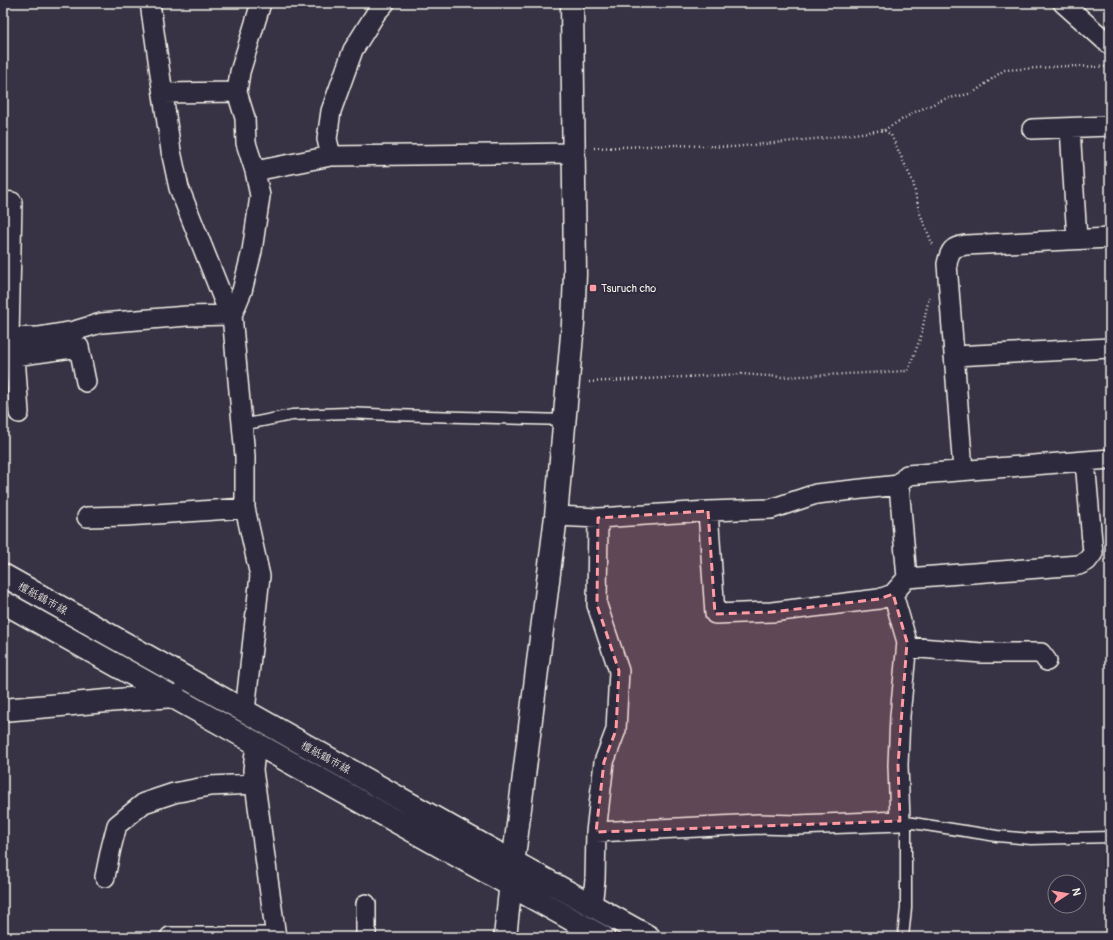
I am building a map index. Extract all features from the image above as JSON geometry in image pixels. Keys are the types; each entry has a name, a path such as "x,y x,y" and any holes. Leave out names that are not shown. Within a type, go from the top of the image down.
{"main road":[{"path":"505,937 556,516 569,383 575,274 572,3"},
{"name":"檀紙鶴市線","path":"3,575 649,937"},
{"name":"檀紙鶴市線","path":"3,602 173,696 598,936"},
{"path":"3,710 130,699 216,694"}],"street":[{"path":"150,3 164,93 171,151 179,188 226,306 232,315"},
{"path":"244,711 260,576 245,508 245,456 232,315 242,291 252,250 260,196 256,171 246,143 245,118 237,92 240,72 261,3"},
{"path":"331,156 326,139 331,111 353,50 376,13 385,3"},
{"path":"1063,3 1110,45"},
{"path":"164,93 237,92"},
{"path":"1032,129 1110,126"},
{"path":"1070,128 1077,239"},
{"path":"256,171 331,156 574,151"},
{"path":"3,201 12,202 6,338 15,356 19,413"},
{"path":"963,470 947,264 949,254 955,247 966,245 1110,238"},
{"path":"6,338 38,337 74,332 101,323 187,316 232,315"},
{"path":"15,356 79,347 86,382"},
{"path":"954,356 1110,348"},
{"path":"907,578 899,485 907,475 1110,459"},
{"path":"708,511 715,614 772,612 880,599 893,594 907,578 1079,566 1088,561 1093,553 1085,461"},
{"path":"556,516 598,518 708,511 772,509 816,494 899,485"},
{"path":"87,517 126,516 245,508"},
{"path":"592,906 595,880 596,832 604,762 616,730 619,671 596,605 598,518"},
{"path":"596,832 759,824 797,825 903,821 898,765 900,716 907,642 893,594"},
{"path":"907,647 982,653 1041,653 1048,661"},
{"path":"170,937 276,937 253,770 256,743"},
{"path":"105,877 117,825 144,803 174,793 210,786 255,784"},
{"path":"366,904 366,937"}],"lane":[{"path":"242,425 292,415 347,413 392,416 565,420"},
{"path":"903,937 906,908 903,821 1031,840 1110,837"}],"path":[{"path":"574,151 676,145 734,147 884,130 915,112 945,100 973,93 1004,70 1067,66 1110,67"},
{"path":"884,130 890,135 913,182 919,211 934,246"},
{"path":"569,383 741,374 782,377 908,371 921,336 930,290"}],"highlighted area":[{"path":"708,511 715,614 772,612 879,599 893,594 907,642 898,765 900,821 596,832 604,762 616,730 619,671 597,605 598,518"}],"place":[{"name":"Tsuruch cho","path":"593,288"}]}
